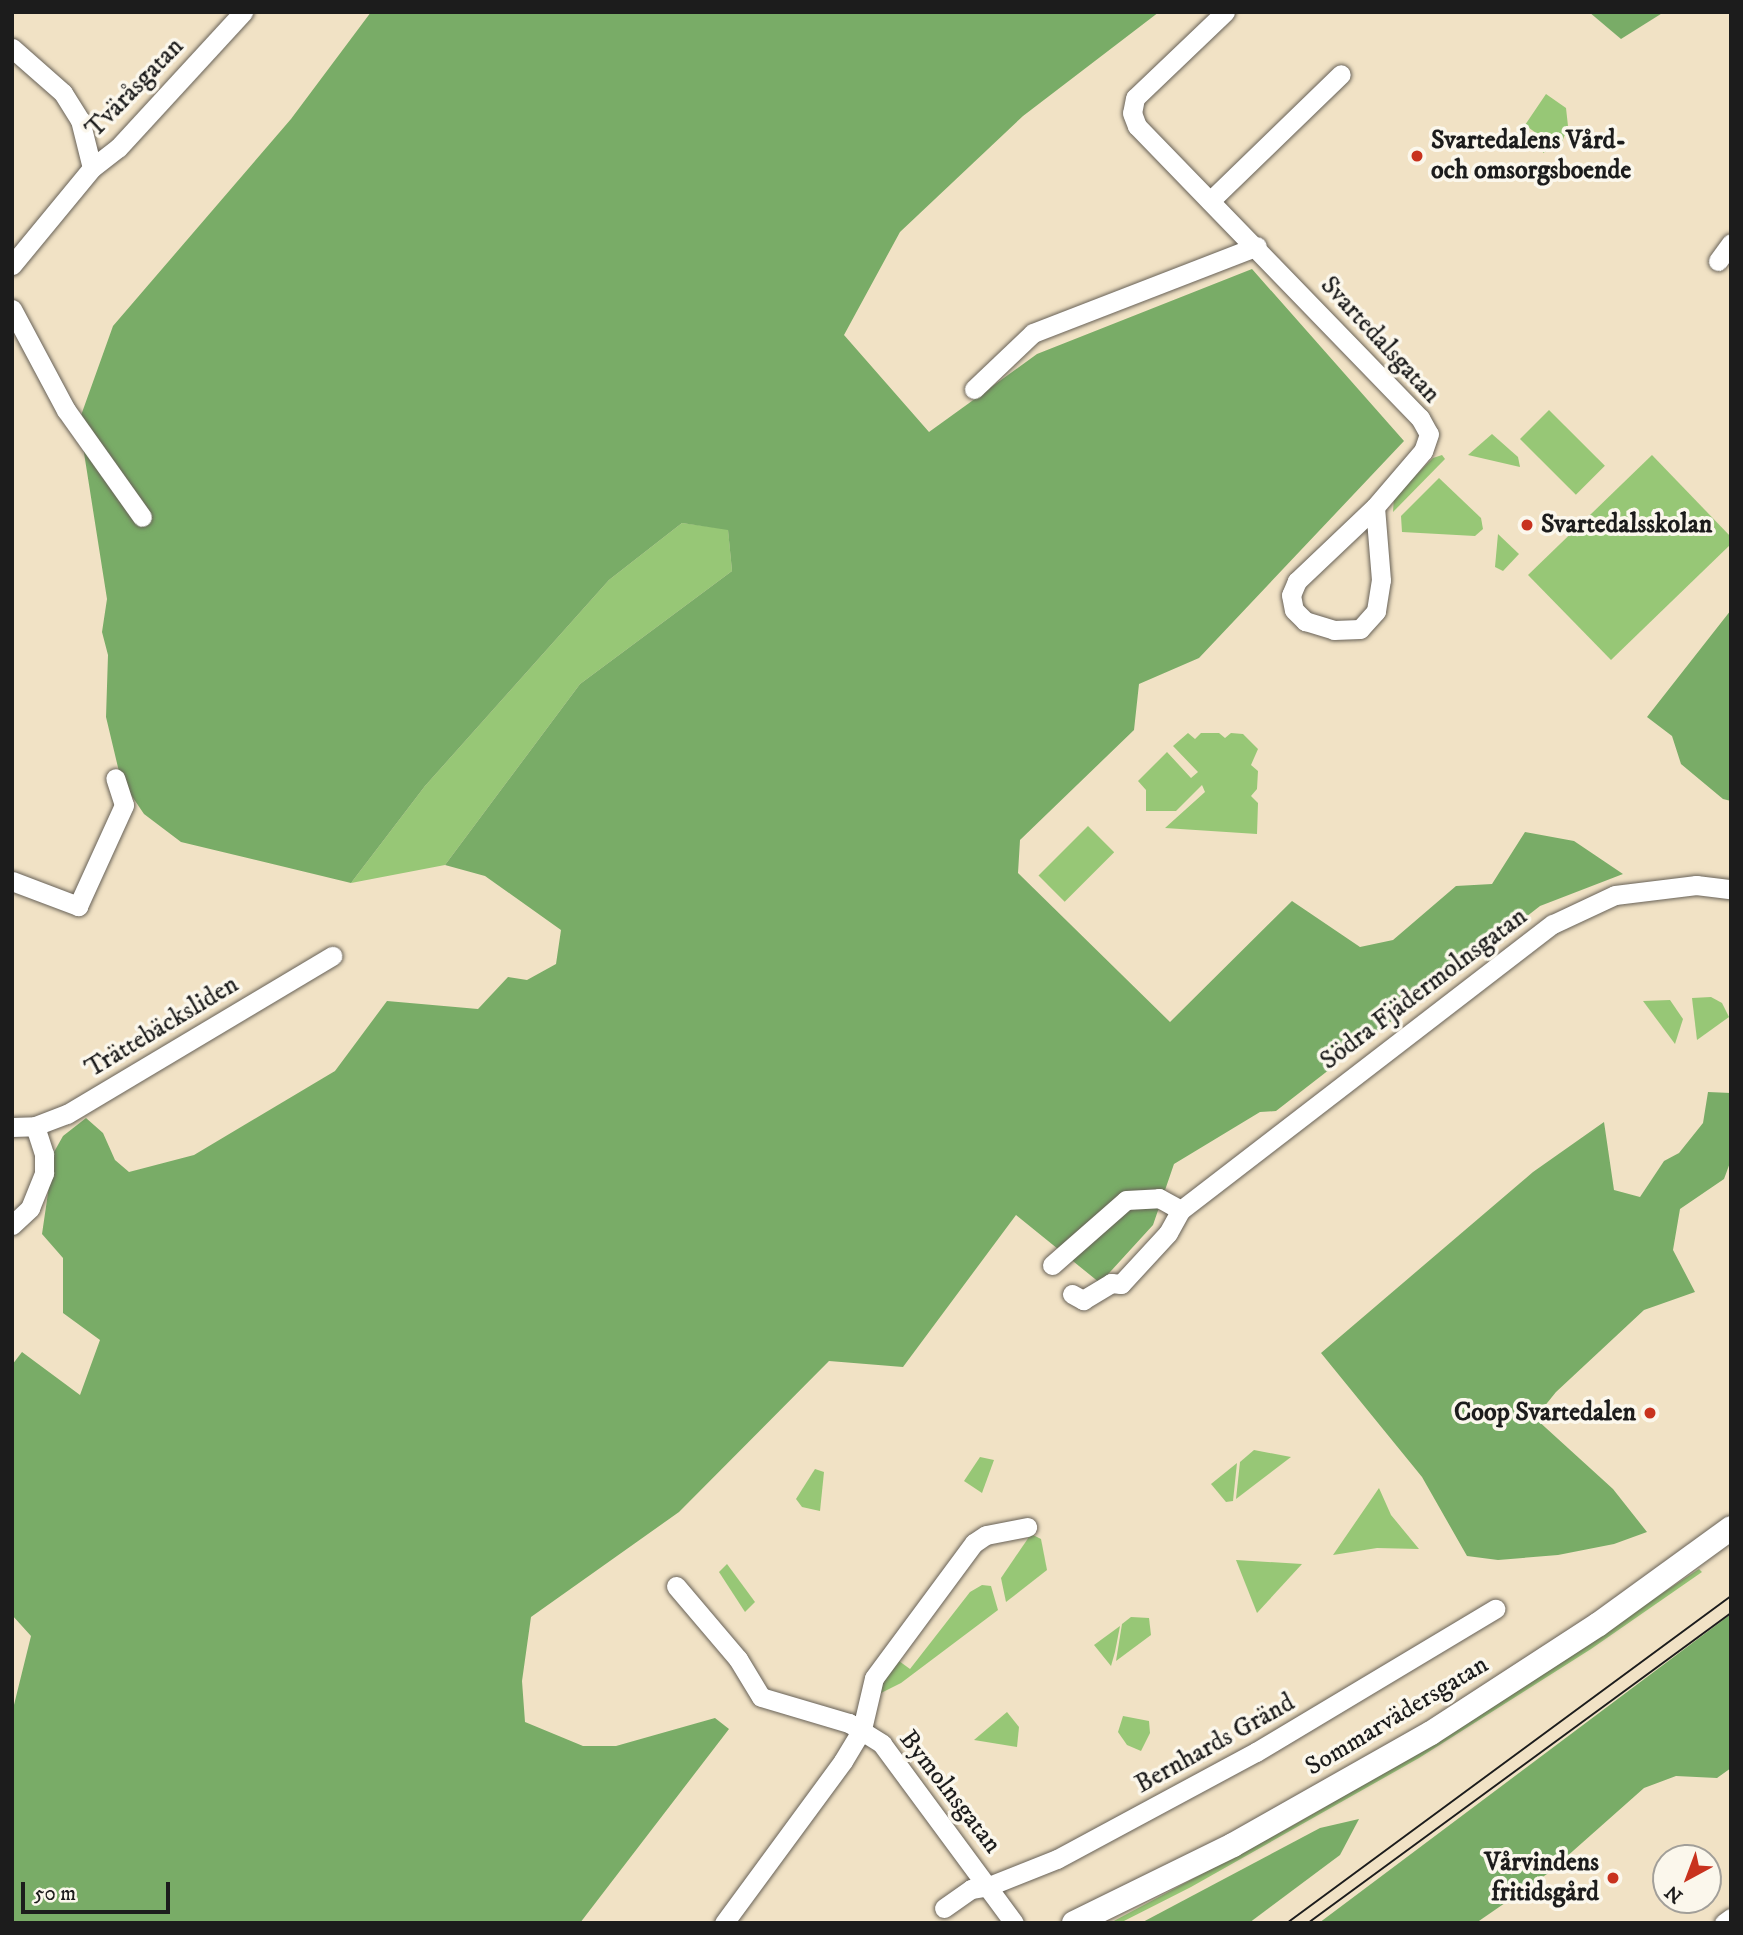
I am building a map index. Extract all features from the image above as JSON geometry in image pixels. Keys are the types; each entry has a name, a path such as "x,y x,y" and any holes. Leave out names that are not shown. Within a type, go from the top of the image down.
{"street":[{"name":"Tväråsgatan","path":"12,265 92,168 118,148 243,12"},
{"name":"Svartedalsgatan","path":"1225,12 1135,98 1132,113 1137,126 1257,246 1420,418 1429,433 1423,452 1375,508 1297,581 1291,595 1294,611 1305,621 1334,630 1360,629 1376,611 1381,580 1375,508"},
{"path":"12,48 62,93 80,120 92,168"},
{"path":"1210,201 1341,74"},
{"path":"1717,261 1731,243"},
{"path":"974,389 1033,333 1257,246"},
{"path":"12,309 66,410 142,517"},
{"path":"12,881 78,906 124,805 115,778"},
{"name":"Södra Fjädermolnsgatan","path":"1072,1294 1083,1300 1111,1283 1121,1284 1168,1233 1181,1210 1553,924 1628,892 1696,885 1731,889"},
{"name":"Trättebäcksliden","path":"12,1126 34,1126 67,1114 332,956"},
{"path":"12,1226 30,1208 44,1173 44,1154 34,1126"},
{"path":"1052,1265 1126,1200 1159,1198 1181,1210"},
{"path":"724,1923 862,1730 874,1678 974,1544 986,1535 1027,1527"},
{"name":"Sommarvädersgatan","path":"1074,1923 1233,1845 1432,1733 1599,1624 1731,1528"},
{"name":"Bymolnsgatan","path":"677,1586 738,1659 761,1697 862,1730 881,1744 989,1886"},
{"name":"Bernhards Gränd","path":"944,1908 971,1889 989,1886 1057,1859 1245,1758 1495,1609"},
{"path":"989,1886 1014,1923"},
{"path":"1724,1923 1731,1918"}],"green space":[{"path":"371,12 1159,12 1023,116 900,232 844,335 929,432 1037,354 1252,269 1404,441 1199,658 1139,684 1134,730 1020,840 1018,873 1170,1022 1292,901 1360,947 1393,940 1456,886 1492,884 1525,832 1574,841 1623,874 1540,906 1276,1111 1260,1112 1174,1164 1153,1225 1100,1283 1016,1215 903,1367 829,1361 679,1512 531,1617 522,1681 525,1722 583,1746 616,1746 715,1718 729,1729 580,1923 12,1923 12,1713 31,1636 12,1615 12,1365 22,1352 80,1395 100,1340 63,1313 63,1258 42,1234 54,1152 63,1136 86,1118 103,1133 115,1160 129,1172 194,1155 335,1071 387,1001 478,1009 508,977 527,980 556,964 561,930 485,876 445,865 580,684 732,571 728,530 682,523 609,580 425,786 351,883 181,842 144,814 121,780 106,717 108,655 102,632 107,599 79,421 113,326 291,119"},
{"path":"1589,12 1664,12 1621,39"},
{"path":"1546,94 1566,108 1568,126 1562,142 1543,153 1543,138 1525,125"},
{"path":"1549,410 1605,466 1576,495 1520,439"},
{"path":"1492,434 1518,457 1520,467 1468,455"},
{"path":"1442,455 1445,459 1393,512 1394,497 1433,458"},
{"path":"1652,455 1731,537 1731,544 1611,660 1528,575"},
{"path":"1439,478 1481,518 1483,529 1475,536 1402,532 1401,516"},
{"path":"682,523 728,529 732,571 580,684 445,865 351,883 425,786 609,580"},
{"path":"1498,534 1519,554 1503,571 1495,567"},
{"path":"1731,610 1731,801 1723,799 1681,764 1672,736 1647,717"},
{"path":"1188,733 1195,739 1201,733 1219,733 1225,738 1231,733 1243,734 1258,749 1251,765 1258,771 1257,789 1251,796 1258,803 1257,834 1165,828 1205,792 1202,785 1176,811 1146,811 1146,790 1138,781 1167,752 1191,778 1198,772 1173,746"},
{"path":"1088,826 1114,852 1065,902 1039,875"},
{"path":"1711,997 1722,1003 1729,1017 1697,1040 1692,998"},
{"path":"1670,1000 1683,1019 1675,1044 1643,1001"},
{"path":"1708,1092 1731,1093 1731,1160 1724,1179 1680,1209 1673,1250 1695,1292 1644,1310 1556,1392 1535,1418 1613,1489 1647,1532 1614,1544 1558,1555 1498,1560 1467,1556 1422,1477 1321,1353 1533,1172 1604,1122 1614,1190 1640,1197 1664,1161 1679,1153 1703,1123"},
{"path":"1254,1450 1291,1457 1236,1499 1240,1462"},
{"path":"980,1457 994,1460 982,1493 964,1481"},
{"path":"1237,1463 1233,1501 1226,1502 1211,1484"},
{"path":"815,1469 824,1472 820,1511 802,1507 796,1499"},
{"path":"1379,1488 1391,1515 1419,1549 1377,1548 1333,1555"},
{"path":"1031,1534 1041,1539 1047,1570 1006,1602 1001,1578"},
{"path":"1236,1560 1302,1564 1257,1613"},
{"path":"727,1564 755,1602 745,1612 719,1572"},
{"path":"1699,1569 1702,1572 1591,1649 1419,1758 1191,1887 1120,1923 1110,1923 1292,1826 1441,1739"},
{"path":"982,1585 991,1586 998,1610 901,1683 879,1694 885,1675 899,1661 910,1669 970,1592"},
{"path":"1731,1614 1731,1768 1717,1778 1676,1776 1644,1788 1547,1874 1476,1923 1319,1923"},
{"path":"1131,1617 1149,1618 1151,1635 1116,1661 1122,1624"},
{"path":"1120,1626 1115,1652 1111,1666 1094,1645"},
{"path":"1007,1712 1019,1727 1017,1747 974,1740"},
{"path":"1123,1716 1149,1721 1150,1733 1141,1751 1127,1745 1118,1732"},
{"path":"1359,1819 1340,1855 1249,1923 1141,1923 1320,1828"}],"tram line":[{"path":"1287,1923 1731,1596"},
{"path":"1308,1923 1731,1613"}],"place":[{"name":"Svartedalens Vård- och omsorgsboende","path":"1417,156"},
{"name":"Svartedalsskolan","path":"1527,525"},
{"name":"Coop Svartedalen","path":"1650,1413"},
{"name":"Vårvindens fritidsgård","path":"1613,1878"}]}
